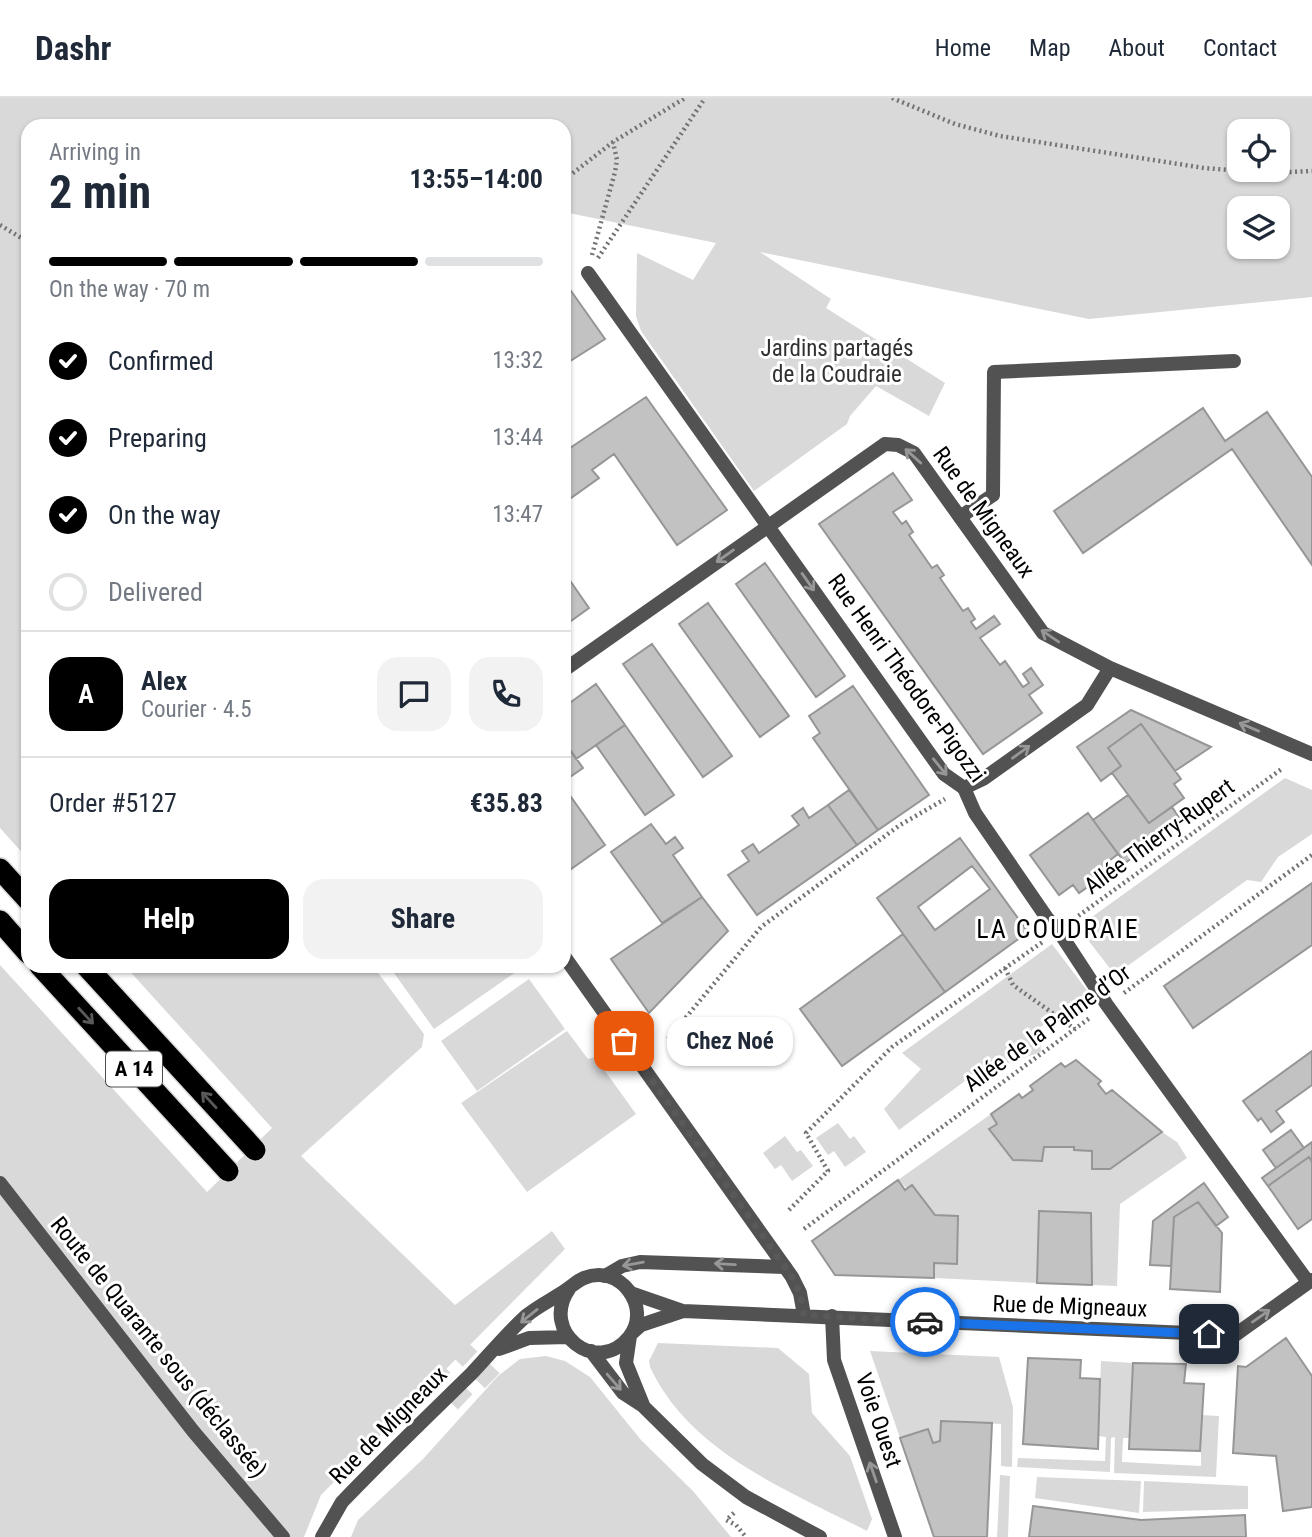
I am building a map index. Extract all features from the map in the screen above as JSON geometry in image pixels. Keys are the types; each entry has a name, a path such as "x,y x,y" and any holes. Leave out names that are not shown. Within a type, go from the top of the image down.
{"highway":[{"path":"0,869 21,893"},
{"path":"0,922 21,945"},
{"name":"A 14","path":"46,973 228,1171"},
{"name":"A 14","path":"92,973 255,1150"}],"street":[{"name":"Rue Henri Théodore-Pigozzi","path":"588,273 944,774 964,788 975,813 1046,918 1058,930 1107,1005 1310,1281"},
{"path":"960,517 993,495 994,372 1234,361"},
{"name":"Rue de Migneaux","path":"571,665 885,443 898,445 914,453 1043,633 1110,668 1312,754"},
{"path":"964,788 983,779 1087,705 1110,668"},
{"path":"571,966 785,1267 800,1293 804,1315"},
{"name":"Route de Quarante sous (déclassée)","path":"0,1184 193,1431 284,1537"},
{"path":"605,1276 622,1266 640,1262 785,1267"},
{"name":"Rue de Migneaux","path":"322,1537 342,1502 527,1315 588,1277 605,1276 621,1282 631,1293 683,1311 1235,1335 1310,1281"},
{"path":"569,1289 560,1315 568,1337 591,1351 623,1393 643,1406 692,1455 737,1491 820,1537"},
{"path":"631,1293 637,1311 626,1363 643,1406"},
{"name":"Rue de Migneaux","path":"591,1351 614,1349 641,1325 683,1311"},
{"name":"Voie Ouest","path":"832,1316 834,1360 895,1537"},
{"name":"Rue de Migneaux","path":"494,1351 529,1338 568,1337"}],"path":[{"path":"571,175 613,142 685,98"},
{"path":"588,273 705,98"},
{"path":"892,98 955,124 1000,136 1204,168 1267,173 1312,171"},
{"path":"588,273 615,173 617,160 613,142"},
{"path":"0,225 21,238"},
{"name":"Allée Thierry-Rupert","path":"789,1210 828,1171 806,1133 892,1047 1283,768"},
{"path":"668,1039 761,927 900,825 964,788"},
{"name":"Allée de la Palme d’Or","path":"804,1229 1312,855"},
{"path":"1004,968 1013,985 1075,1029"}],"green space":[{"name":"Jardins partagés de la Coudraie","path":"0,98 1312,98 1312,297 1089,319 760,252 831,299 826,308 945,383 929,416 876,386 850,416 847,424 754,491 641,331 636,316 637,253 693,280 716,243 571,213 571,119 21,119 21,851 0,828"},
{"path":"1285,778 1312,790 1312,834 1278,857 1261,882 1247,880 1115,975 1078,927"},
{"path":"1052,944 1089,993 1039,1028 1041,1052 973,1075 899,1130 884,1109 921,1069 902,1053"},
{"path":"0,965 207,1192 272,1128 131,973 378,973 424,1034 422,1047 301,1156 455,1305 552,1231 565,1249 321,1495 304,1537 0,1537"},
{"path":"394,973 514,973 434,1029"},
{"path":"529,979 565,1029 477,1091 441,1041"},
{"path":"567,1031 588,1059 595,1057 636,1114 527,1192 461,1103"},
{"path":"991,1114 997,1124 989,1130 1013,1160 1042,1161 1044,1147 1074,1147 1075,1150 1092,1151 1093,1169 1110,1169 1162,1132 1177,1142 1187,1158 1120,1204 1117,1286 1092,1285 1090,1213 1039,1211 1037,1283 934,1278 935,1215 898,1180"},
{"path":"838,1123 850,1139 854,1136 866,1152 845,1167 834,1151 828,1155 816,1138"},
{"path":"785,1136 797,1152 801,1150 813,1166 792,1181 781,1165 775,1169 763,1153"},
{"path":"658,1343 778,1348 809,1374 812,1413 850,1456 872,1519 867,1531 774,1484 715,1446 690,1423 668,1397 650,1367 649,1361"},
{"path":"870,1351 999,1357 1013,1407 1012,1467 1001,1466 1001,1424 941,1421 940,1441 933,1443 927,1429 900,1438"},
{"path":"546,1356 565,1361 590,1377 641,1440 693,1491 731,1537 351,1537 358,1520 423,1459 498,1376 520,1359"},
{"path":"1101,1361 1133,1363 1130,1438 1123,1438 1122,1462 1201,1466 1201,1415 1219,1416 1216,1477 1114,1473 1115,1437 1111,1438 1110,1472 1017,1467 1018,1458 1105,1461 1106,1437 1098,1436"},
{"path":"1000,1475 1010,1476 1008,1537 997,1537"},
{"path":"1037,1477 1141,1481 1139,1513 1035,1498"},
{"path":"1144,1481 1248,1486 1248,1509 1143,1512"}],"building":[{"path":"571,291 605,339 571,361"},
{"path":"646,397 727,510 677,545 614,454 592,470 599,478 571,498 571,447"},
{"path":"1203,408 1225,441 1267,412 1312,477 1312,565 1232,449 1083,553 1054,511"},
{"path":"893,473 912,500 893,512 902,524 906,521 913,532 909,535 932,568 937,565 944,575 940,578 963,611 968,608 975,619 971,622 976,629 994,616 1000,624 980,638 1000,665 1005,661 1023,687 1029,683 1023,674 1031,668 1043,685 1029,695 1042,713 983,754 819,524"},
{"path":"765,563 845,676 816,697 736,584"},
{"path":"571,582 589,608 571,621"},
{"path":"708,603 789,716 760,737 679,624"},
{"path":"652,644 732,756 703,777 623,664"},
{"path":"596,684 625,725 576,759 571,752 571,702"},
{"path":"853,686 929,795 878,830 813,738 820,733 809,716"},
{"path":"1131,710 1211,747 1175,771 1141,724 1108,748 1121,766 1101,781 1077,747"},
{"path":"1141,724 1181,779 1174,784 1184,798 1149,823 1112,773 1121,766 1108,748"},
{"path":"625,725 674,795 645,815 596,745"},
{"path":"571,751 583,768 571,776"},
{"path":"849,790 878,830 857,845 828,805"},
{"path":"1128,795 1149,823 1172,807 1182,822 1125,863 1093,820"},
{"path":"571,797 605,845 571,869"},
{"path":"828,805 857,845 757,915 728,875 749,861 742,851 753,844 759,853 799,825 792,816 803,808 809,818"},
{"path":"1088,813 1118,854 1105,864 1110,871 1079,893 1073,885 1059,895 1030,855"},
{"path":"651,824 666,844 675,837 683,848 673,855 702,897 662,923 611,852"},
{"path":"960,838 1028,932 945,992 877,898","holes":["972,866 990,889 935,930 918,907"]},
{"path":"1312,883 1312,945 1193,1028 1164,986"},
{"path":"702,897 728,931 649,1013 611,959"},
{"path":"903,934 945,992 842,1066 800,1009"},
{"path":"1312,1051 1312,1085 1276,1111 1284,1122 1271,1132 1261,1118 1258,1121 1243,1101"},
{"path":"1076,1060 1101,1081 1098,1084 1106,1094 1112,1090 1162,1132 1110,1169 1092,1169 1092,1151 1074,1150 1074,1147 1044,1147 1042,1161 1013,1160 989,1129 997,1124 991,1114 1019,1094 1022,1098 1033,1090 1030,1086 1061,1063 1065,1067"},
{"path":"1291,1130 1304,1148 1276,1168 1263,1150"},
{"path":"1312,1142 1312,1162 1309,1157 1268,1186 1262,1178"},
{"path":"1309,1157 1312,1162 1312,1219 1298,1229 1268,1186"},
{"path":"898,1180 905,1190 912,1185 935,1215 958,1216 957,1264 934,1263 934,1278 835,1275 812,1241"},
{"path":"1204,1183 1228,1217 1216,1226 1198,1202 1174,1217 1171,1266 1150,1265 1153,1221"},
{"path":"1198,1202 1222,1233 1220,1292 1170,1289 1174,1217"},
{"path":"1039,1211 1091,1213 1092,1285 1037,1283"},
{"path":"1286,1338 1312,1376 1312,1507 1283,1511 1276,1456 1233,1453 1238,1366 1246,1367"},
{"path":"1028,1358 1081,1360 1080,1378 1100,1379 1098,1449 1023,1444"},
{"path":"1133,1363 1186,1364 1184,1383 1204,1384 1200,1451 1129,1449"},
{"path":"941,1421 992,1423 987,1537 934,1537 900,1438 928,1429 933,1443 940,1441"},
{"path":"1033,1506 1141,1520 1245,1515 1246,1537 1029,1537"}],"tunnel":[{"path":"255,1150 653,1537"},
{"path":"228,1171 604,1537"}],"way so far":[{"path":"624,1041 792,1277 800,1293 804,1315 925,1322"}],"place":[{"name":"Chez Noé","path":"624,1041"}],"district":[{"name":"LA COUDRAIE","path":"1058,929"}],"route":[{"path":"925,1322 1209,1334"}]}
